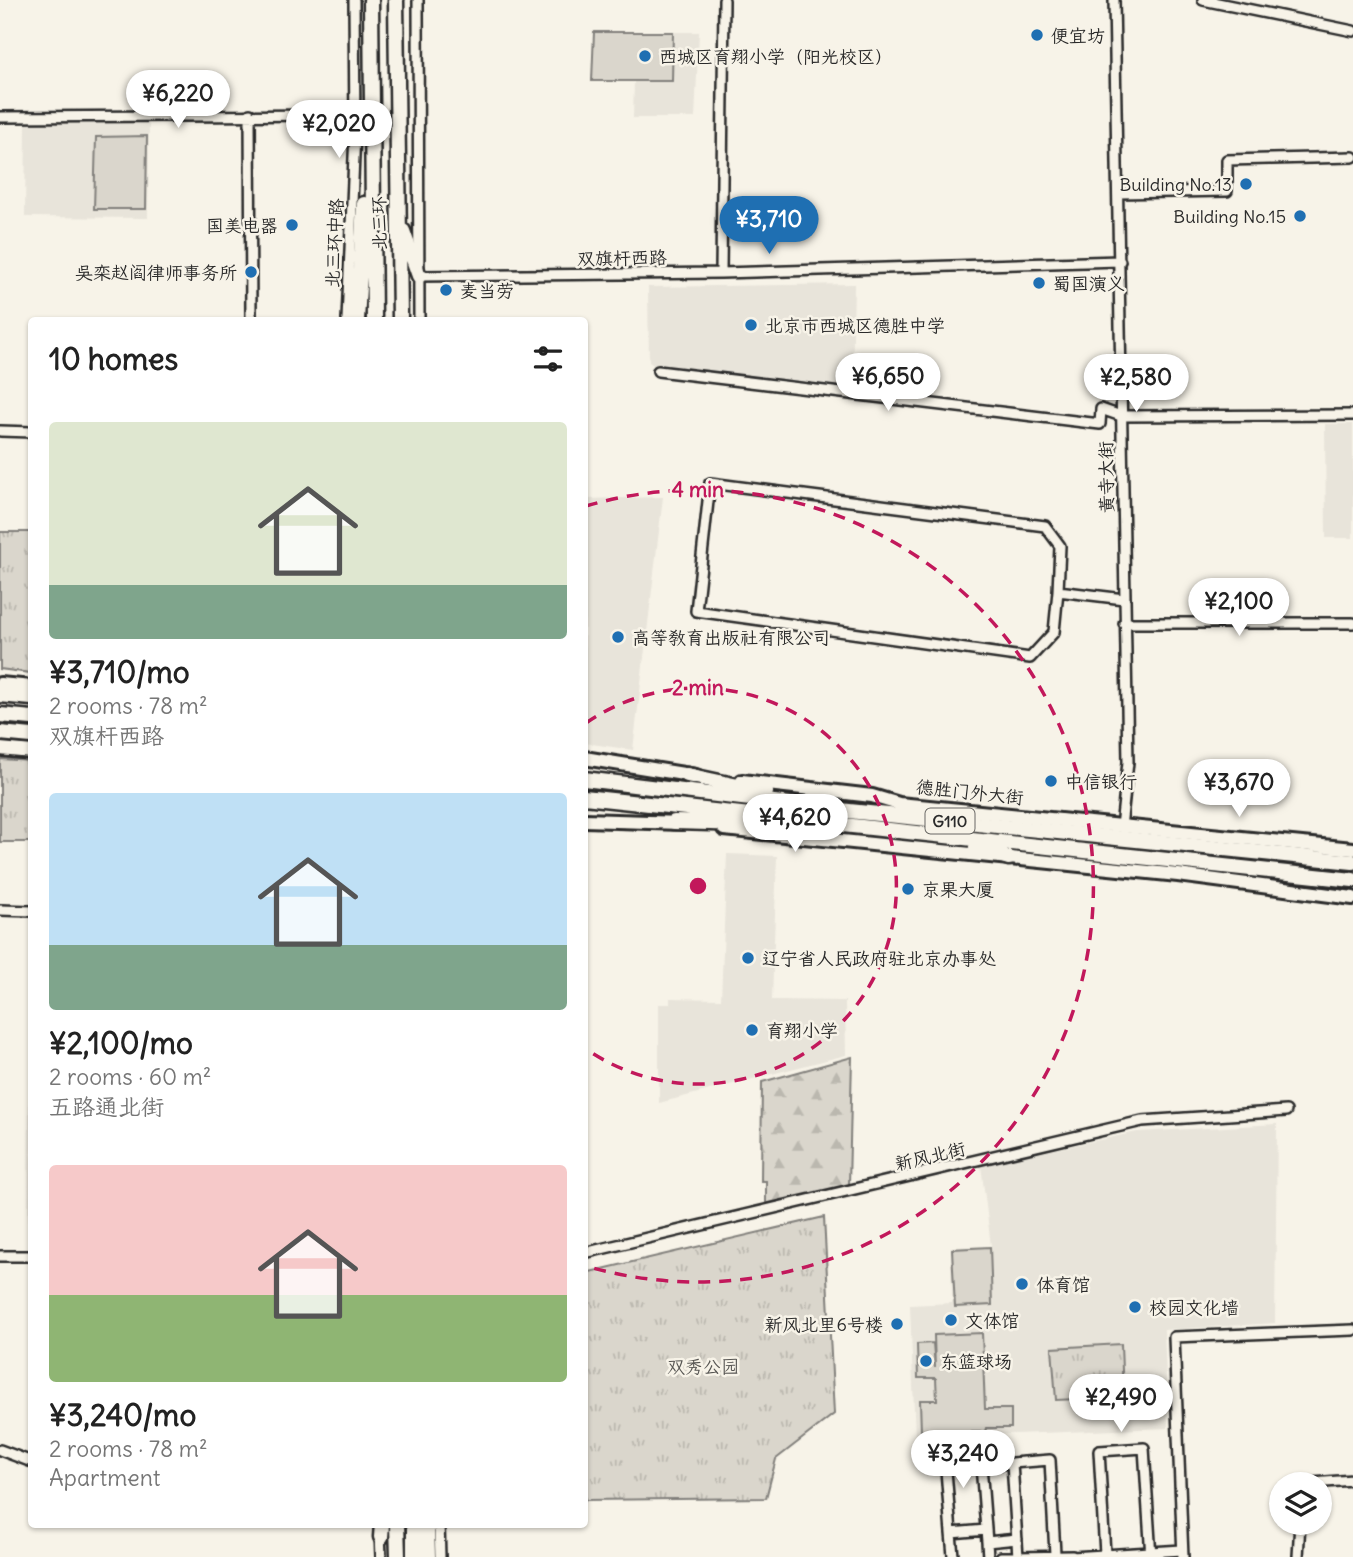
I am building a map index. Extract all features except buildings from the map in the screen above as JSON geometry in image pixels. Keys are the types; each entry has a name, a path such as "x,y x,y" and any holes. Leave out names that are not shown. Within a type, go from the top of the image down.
{"highway":[{"name":"北三环","path":"371,0 374,317"},
{"name":"北三环","path":"396,0 400,317"},
{"path":"353,317 372,119"},
{"path":"399,219 419,276"},
{"path":"2,691 28,697"},
{"path":"0,715 28,718"},
{"path":"0,733 28,736"},
{"path":"687,775 849,811"},
{"name":"德胜门外大街","path":"588,779 849,811 1353,860"},
{"name":"G110","path":"588,797 849,828 1353,880"},
{"path":"674,822 849,828"},
{"path":"948,838 1009,858"},
{"path":"1317,877 1353,887"},
{"path":"397,1528 398,1557"},
{"path":"414,1528 414,1557"},
{"path":"427,1528 428,1557"}],"main road":[{"path":"2,691 28,688"},
{"path":"0,749 28,752"},
{"name":"德胜门外大街","path":"588,759 687,775 872,796 899,804 1121,827 1274,838 1353,849"},
{"path":"588,820 674,822 892,848 1178,875 1353,898"}],"street":[{"name":"北三环中路","path":"353,317 356,115 354,0"},
{"path":"418,0 419,317"},
{"path":"721,272 724,0"},
{"name":"黄寺大街","path":"1114,0 1128,762 1121,827"},
{"path":"1203,0 1353,31"},
{"path":"250,114 251,317"},
{"path":"0,117 356,115"},
{"path":"1119,193 1227,191 1227,160 1353,157"},
{"name":"双旗杆西路","path":"419,276 721,272 1120,261"},
{"path":"658,371 1100,424 1101,409 1121,416 1353,415"},
{"path":"0,431 28,432"},
{"path":"710,483 1045,526 1060,546 1058,591 1054,632 1030,657 696,611 710,483"},
{"path":"1058,591 1124,599"},
{"path":"1124,623 1353,623"},
{"path":"0,910 28,911"},
{"name":"新风北街","path":"588,1252 1142,1121 1286,1111"},
{"path":"0,1256 28,1256"},
{"path":"1001,1557 1055,1554 1182,1554 1174,1337 1353,1330"},
{"path":"953,1556 944,1445 979,1442 988,1557"},
{"path":"1107,1555 1099,1451 1144,1448 1151,1555"},
{"path":"0,1450 28,1460"},
{"path":"981,1465 1050,1460 1055,1554"},
{"path":"1012,1463 1018,1557"},
{"path":"1332,1482 1353,1480"},
{"path":"439,1528 440,1557"},
{"path":"381,1529 381,1557"},
{"path":"951,1533 986,1530"},
{"path":"1298,1557 1301,1535"},
{"path":"987,1542 1017,1539"}],"shaded area":[{"name":"西城区育翔小学（阳光校区）","path":"594,32 699,32 695,118 633,118 634,81 593,81"},
{"path":"26,122 149,123 148,218 25,217"},
{"name":"北京市西城区德胜中学","path":"854,284 852,387 655,366 649,362 648,287"},
{"path":"1325,424 1353,424 1353,538 1326,538"},
{"path":"663,497 633,750 588,743 588,499"},
{"name":"育翔小学","path":"727,854 777,856 772,1000 845,1001 846,1055 659,1103 659,1004 670,1004 670,998 721,999"},
{"path":"1277,1124 1275,1323 1164,1330 1168,1428 915,1438 910,1305 952,1303 951,1247 991,1246 981,1165 1137,1132"}],"green space":[{"path":"594,32 673,32 672,81 592,81"},
{"path":"147,136 146,209 94,209 96,137"},
{"path":"0,532 28,532 28,673 0,669"},
{"path":"0,759 28,761 28,842 0,842"},
{"path":"852,1057 849,1185 766,1207 766,1181 761,1181 762,1082"},
{"name":"双秀公园","path":"824,1217 834,1414 776,1459 766,1498 588,1500 588,1272"},
{"path":"990,1247 992,1305 955,1307 952,1249"},
{"path":"982,1333 985,1409 1011,1409 1011,1428 986,1428 985,1432 921,1432 920,1400 937,1400 936,1378 918,1378 917,1344 933,1343 935,1368 934,1335"},
{"path":"1121,1344 1123,1397 1056,1400 1052,1348"}],"place":[{"name":"便宜坊","path":"1037,35"},
{"name":"西城区育翔小学（阳光校区）","path":"645,56"},
{"name":"Building No.13","path":"1246,184"},
{"name":"Building No.15","path":"1300,216"},
{"name":"国美电器","path":"292,225"},
{"name":"吴栾赵阎律师事务所","path":"251,272"},
{"name":"蜀国演义","path":"1039,283"},
{"name":"麦当劳","path":"446,290"},
{"name":"北京市西城区德胜中学","path":"751,325"},
{"name":"高等教育出版社有限公司","path":"618,637"},
{"name":"中信银行","path":"1051,781"},
{"name":"京果大厦","path":"908,889"},
{"name":"辽宁省人民政府驻北京办事处","path":"748,958"},
{"name":"育翔小学","path":"752,1030"},
{"name":"体育馆","path":"1022,1284"},
{"name":"校园文化墙","path":"1135,1307"},
{"name":"文体馆","path":"951,1320"},
{"name":"新风北里6号楼","path":"897,1324"},
{"name":"东篮球场","path":"926,1361"}]}
